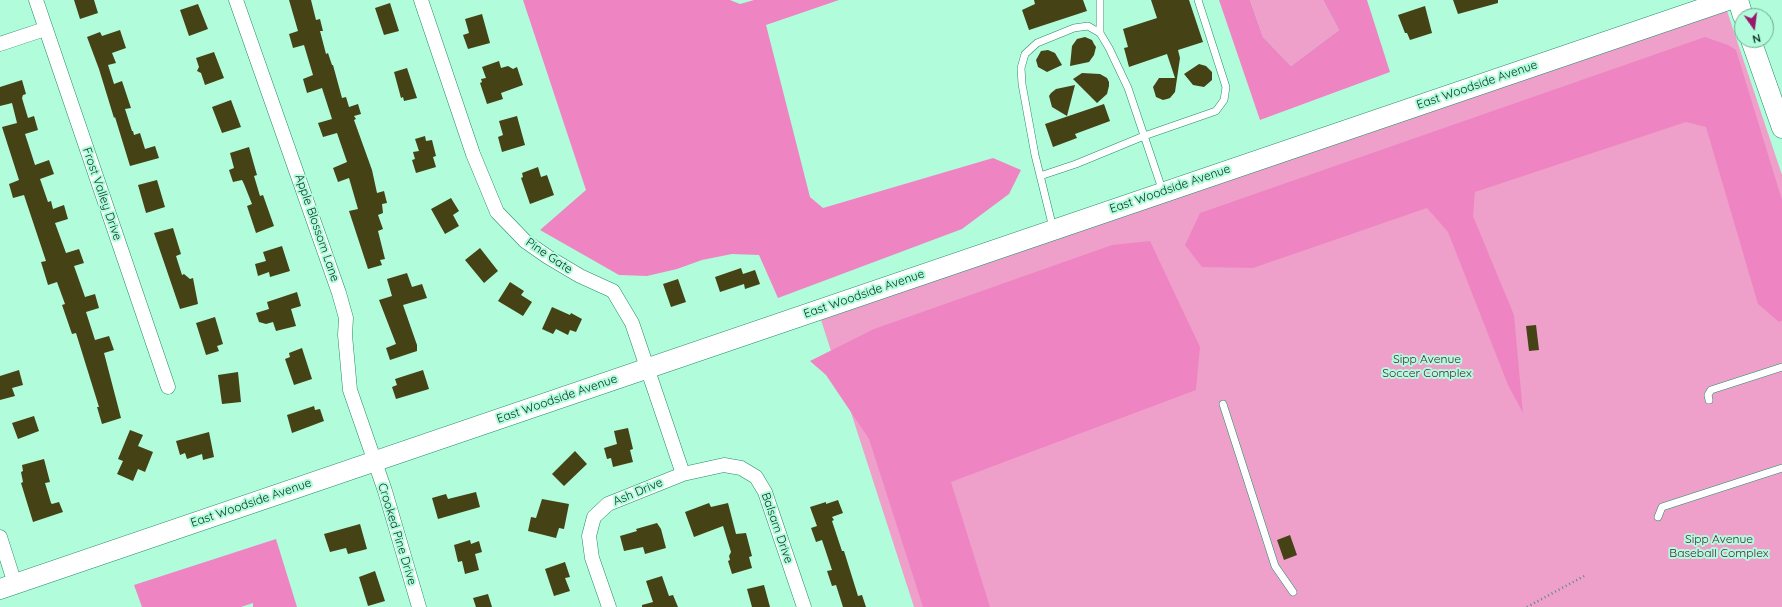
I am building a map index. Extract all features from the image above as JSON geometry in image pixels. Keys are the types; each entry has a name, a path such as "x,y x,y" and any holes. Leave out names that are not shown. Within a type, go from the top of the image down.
{"main road":[{"name":"East Woodside Avenue","path":"8,586 1728,0"},
{"path":"1755,48 1782,128"}],"street":[{"name":"Frost Valley Drive","path":"36,0 168,388"},
{"name":"Apple Blossom Lane","path":"236,0 339,293 346,318 345,335 350,390 375,461"},
{"name":"Pine Gate","path":"421,0 473,154 497,212 525,241 548,257 580,276 613,291 632,323 683,474"},
{"path":"0,44 45,29"},
{"name":"Crooked Pine Drive","path":"375,461 419,607"},
{"name":"Balsam Drive","path":"683,474 724,465 741,468 756,477 765,492 804,607"},
{"name":"Ash Drive","path":"609,607 592,558 589,536 594,517 608,504 683,474"},
{"path":"0,537 8,586"}],"lane":[{"path":"1100,0 1100,33"},
{"path":"1040,176 1076,164 1144,136 1216,111 1224,100 1226,87 1198,0"},
{"path":"1053,230 1040,176 1022,84 1021,68 1025,54 1037,43 1074,28 1088,26 1100,33 1110,48 1128,88 1163,192"},
{"path":"1709,400 1708,394 1711,390 1782,367"},
{"path":"1223,404 1275,566 1293,592"},
{"path":"1658,517 1662,507 1782,468"}],"path":[{"path":"1527,607 1586,575"}],"green space":[{"path":"1250,0 1323,0 1339,30 1291,66 1263,37"},
{"name":"Sipp Avenue Soccer Complex","path":"1726,8 1734,32 1734,48 1739,48 1782,175 1782,607 914,607 821,320"}],"shaded area":[{"path":"523,0 730,0 740,4 754,0 839,0 766,25 810,197 823,208 993,158 1021,170 1009,194 962,229 778,298 759,255 732,254 702,260 677,269 647,276 619,275 540,230 586,190"},
{"path":"1219,0 1250,0 1263,37 1291,66 1339,30 1323,0 1367,0 1390,72 1260,120"},
{"path":"1705,37 1728,45 1736,50 1782,200 1782,321 1779,322 1758,304 1706,127 1686,122 1475,192 1473,216 1514,315 1523,413 1508,385 1448,232 1427,208 1253,268 1202,267 1185,245 1200,213"},
{"path":"1150,241 1200,347 1196,390 951,482 990,607 923,607 869,439 826,375 810,361 874,329 1112,245"},
{"path":"276,539 297,607 253,607 253,603 241,607 142,607 134,585"}],"building":[{"path":"74,0 94,0 98,13 80,19"},
{"path":"289,0 311,0 316,20 320,19 323,31 320,31 326,54 328,53 333,65 342,98 346,97 349,107 358,104 361,114 354,116 356,119 354,120 372,170 377,193 384,191 387,203 382,204 383,213 378,215 383,229 378,231 385,259 380,260 382,265 368,269 349,211 358,209 349,178 338,182 333,168 347,162 337,133 323,137 318,123 332,119 322,88 307,93 303,79 313,75 304,45 293,48 289,34 298,31"},
{"path":"1034,0 1083,0 1087,11 1029,30 1022,10 1035,4"},
{"path":"1151,0 1189,0 1203,42 1178,50 1180,58 1175,92 1170,98 1163,100 1156,97 1153,87 1159,78 1175,78 1167,54 1129,67 1124,48 1128,47 1123,29 1157,18"},
{"path":"1453,0 1498,0 1498,3 1458,14"},
{"path":"390,3 399,31 384,35 375,8"},
{"path":"198,4 208,29 189,36 180,10"},
{"path":"1425,6 1432,33 1410,40 1407,33 1405,33 1398,15"},
{"path":"482,14 490,43 468,49 463,35 469,33 465,19"},
{"path":"120,30 126,48 112,53 116,63 108,65 114,84 122,81 131,108 125,109 134,135 140,133 145,149 155,146 159,158 130,166 99,69 87,37 100,32 102,36"},
{"path":"1085,37 1092,40 1096,47 1094,55 1089,62 1070,66 1072,46 1077,39"},
{"path":"1048,50 1055,53 1062,65 1047,72 1038,67 1036,60 1041,51"},
{"path":"214,52 224,78 205,85 201,73 197,71 199,67 196,58"},
{"path":"499,61 501,68 508,66 513,69 517,67 523,85 501,93 503,99 487,104 480,83 482,82 481,79 486,78 482,67"},
{"path":"1199,64 1206,66 1212,72 1212,80 1204,87 1193,85 1184,74"},
{"path":"407,68 417,98 404,101 403,97 401,98 394,72"},
{"path":"1082,73 1100,74 1107,78 1109,82 1107,94 1097,103 1073,79"},
{"path":"22,80 26,94 23,95 22,98 28,118 34,116 38,130 25,134 35,165 49,160 54,174 40,179 48,202 51,201 53,209 64,205 68,219 55,223 66,253 79,249 84,263 74,266 85,297 95,294 99,308 86,312 95,340 109,336 114,350 104,353 121,418 102,424 97,407 99,407 76,333 72,334 62,305 65,304 57,282 48,285 41,262 46,261 24,195 13,198 9,184 19,180 2,127 17,123 12,103 0,106 0,87"},
{"path":"1075,85 1067,116 1052,107 1049,96 1056,89"},
{"path":"231,100 241,127 222,133 212,107"},
{"path":"1104,104 1110,121 1075,134 1077,138 1053,147 1045,124"},
{"path":"517,116 525,145 502,152 498,137 503,135 499,121"},
{"path":"425,136 426,141 432,140 436,156 433,157 436,167 416,173 412,160 415,159 413,152 419,151 415,139"},
{"path":"249,147 257,175 254,176 260,196 263,195 274,226 256,233 247,206 252,204 244,184 242,180 233,182 229,170 234,168 230,153"},
{"path":"538,167 541,177 547,175 554,195 530,204 521,178 523,177 522,173"},
{"path":"157,180 165,207 146,213 138,185"},
{"path":"451,198 459,211 453,215 459,226 445,234 431,209"},
{"path":"173,228 181,254 176,256 182,275 184,274 190,279 193,278 198,304 180,309 154,233"},
{"path":"282,246 290,271 270,277 269,272 258,276 255,264 266,261 263,252"},
{"path":"480,248 498,271 484,283 465,260"},
{"path":"741,268 743,274 755,270 760,284 745,289 744,284 720,292 715,277"},
{"path":"407,273 412,287 422,284 427,298 403,305 417,345 417,351 390,360 386,348 396,344 379,300 392,296 387,279"},
{"path":"678,279 686,302 671,307 663,284"},
{"path":"510,282 524,291 521,295 532,302 523,316 498,301"},
{"path":"297,292 301,306 291,309 296,326 276,331 273,322 266,324 259,322 256,313 269,309 267,302"},
{"path":"552,307 570,315 571,313 582,319 576,332 570,330 568,335 556,329 553,334 542,329"},
{"path":"215,317 223,344 217,346 219,351 206,355 196,323"},
{"path":"1536,325 1539,350 1529,351 1526,326"},
{"path":"302,348 312,379 294,385 285,359 290,357 289,353"},
{"path":"19,370 23,385 12,388 15,396 0,400 0,376"},
{"path":"423,370 429,389 396,399 392,387 397,385 395,379"},
{"path":"238,372 241,402 222,404 218,375"},
{"path":"314,406 315,410 320,409 324,421 292,433 287,415"},
{"path":"34,416 39,431 18,439 12,423"},
{"path":"628,428 633,449 630,450 633,462 613,467 611,458 607,459 604,448 617,444 614,431"},
{"path":"130,430 143,435 138,446 153,452 145,472 138,469 133,481 117,474 123,461 118,459"},
{"path":"209,432 214,457 203,460 202,454 187,459 185,453 180,455 176,441"},
{"path":"575,451 587,464 564,486 552,474"},
{"path":"44,459 50,482 45,483 51,503 59,502 63,512 33,522 21,483 23,482 21,472 23,471 22,465"},
{"path":"476,492 480,507 438,519 432,498 446,494 448,499"},
{"path":"542,499 569,504 564,529 559,528 556,538 528,531 531,517 536,518"},
{"path":"838,500 843,513 832,517 834,520 832,521 842,551 844,551 858,596 862,595 866,607 843,607 836,585 832,586 827,571 832,570 822,540 816,542 811,528 817,526 810,507"},
{"path":"709,503 711,507 728,503 736,534 746,533 752,556 749,557 752,568 732,574 728,561 730,560 729,556 731,552 723,526 694,537 685,512"},
{"path":"657,523 661,529 666,548 645,554 643,547 624,551 620,536 637,531 636,529"},
{"path":"360,524 367,549 348,554 346,548 330,552 324,534"},
{"path":"1290,535 1297,555 1284,560 1277,540"},
{"path":"470,540 471,544 479,541 482,552 475,554 479,570 465,574 462,561 458,562 454,545"},
{"path":"565,562 570,577 565,578 570,591 554,596 545,569"},
{"path":"375,571 385,601 368,606 359,577"},
{"path":"662,576 669,596 673,595 678,607 642,607 642,605 653,602 646,581"},
{"path":"764,585 770,607 752,607 747,589"},
{"path":"488,594 492,607 476,607 473,598"}],"park label":[{"name":"Sipp Avenue Baseball Complex","path":"1719,546"}]}
